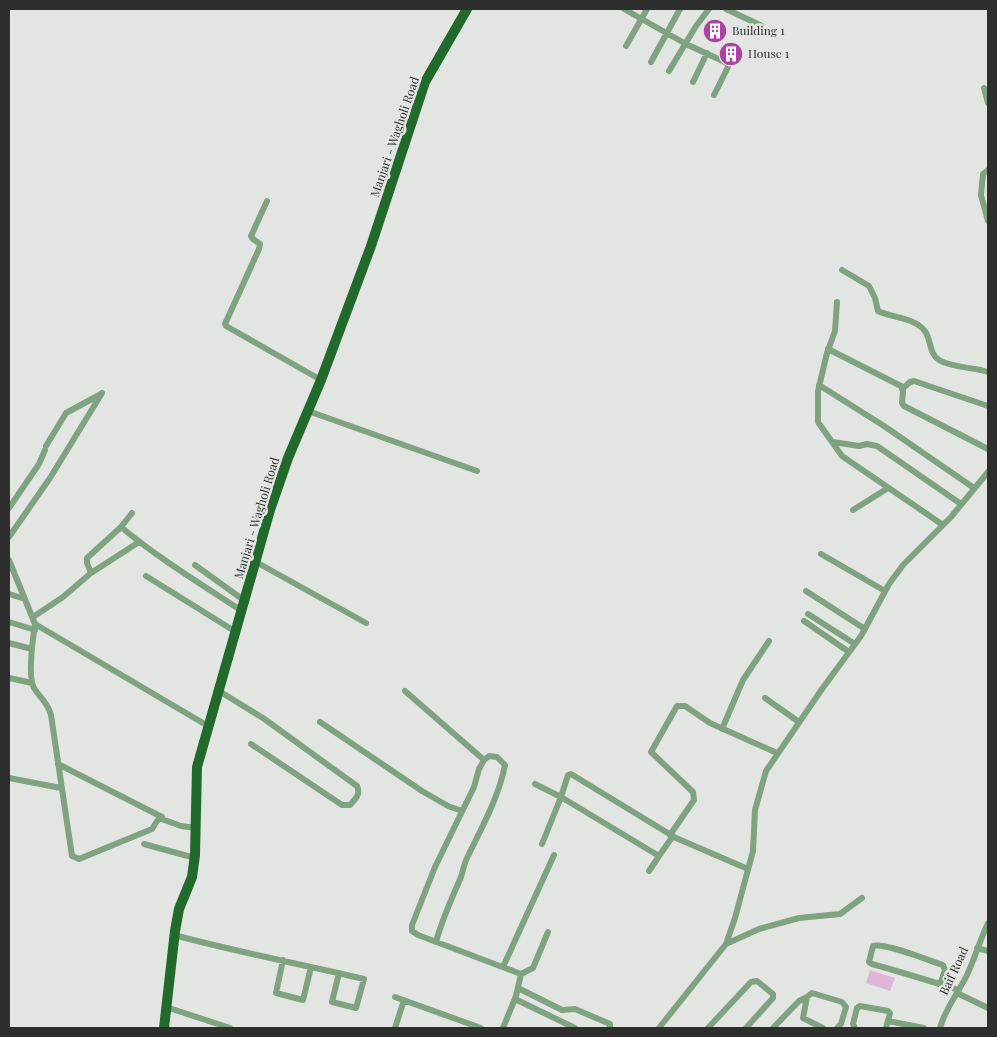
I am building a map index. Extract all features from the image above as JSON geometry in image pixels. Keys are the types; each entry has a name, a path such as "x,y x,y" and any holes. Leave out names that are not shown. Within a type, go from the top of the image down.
{"main road":[{"name":"Manjari - Wagholi Road","path":"164,1028 174,935 179,909 192,878 195,858 197,767 278,482 321,380 371,246 425,82 466,9"}],"street":[{"path":"624,9 667,34 708,53 728,65 714,95"},
{"path":"626,46 647,9"},
{"path":"651,62 680,9"},
{"path":"669,71 696,26 709,9"},
{"path":"726,9 762,26"},
{"path":"692,82 708,53"},
{"path":"984,88 988,104"},
{"path":"988,170 983,174 981,195 988,221"},
{"path":"267,201 251,236 260,246 225,324 321,380"},
{"path":"842,270 869,286 875,298 878,311 903,318 923,328 928,335 932,353 936,358 945,363 988,372"},
{"path":"837,302 835,331 828,349 817,396 818,422 842,456 943,525"},
{"path":"828,349 898,384 902,388 902,403 904,406 988,449"},
{"path":"902,388 914,381 988,406"},
{"path":"819,385 884,426 974,488"},
{"path":"9,508 39,464 66,413 102,393 50,478 9,537"},
{"path":"308,411 477,470"},
{"path":"833,442 859,446 872,444 961,504"},
{"path":"659,1028 726,944 753,851 755,810 766,771 855,644 886,591 904,565 943,525 988,472"},
{"path":"853,510 888,488"},
{"path":"91,573 87,558 121,527 132,513"},
{"path":"121,527 139,542 197,582 244,606"},
{"path":"34,624 91,573 139,542"},
{"path":"821,554 886,591"},
{"path":"9,560 34,624 32,683 50,710 71,854 74,858 79,858 141,834 152,829 159,818 181,826 196,828"},
{"path":"256,562 366,623"},
{"path":"195,565 244,606"},
{"path":"146,576 236,632"},
{"path":"806,590 865,629"},
{"path":"9,594 25,599"},
{"path":"808,614 855,644"},
{"path":"9,622 34,624 208,726"},
{"path":"804,622 849,652"},
{"path":"722,728 743,680 769,641"},
{"path":"9,643 32,649"},
{"path":"9,678 32,683"},
{"path":"219,691 262,718 357,786 358,795 350,805 342,806 251,744"},
{"path":"405,691 484,760"},
{"path":"765,698 799,722"},
{"path":"649,872 692,804 694,796 693,792 651,754 652,748 675,709 680,705 685,706 722,728 777,754"},
{"path":"320,722 422,791 448,806 462,811"},
{"path":"436,942 442,920 466,861 487,818 503,775 505,766 497,757 489,756 484,760 474,787 436,867 412,925 412,931 418,935 436,942 503,967 520,974 533,968 548,932"},
{"path":"58,764 181,826"},
{"path":"542,844 568,775 571,774 672,835 748,870"},
{"path":"9,778 61,788"},
{"path":"535,784 659,856"},
{"path":"144,844 195,858"},
{"path":"503,967 554,855"},
{"path":"726,944 759,929 799,918 840,914 862,898"},
{"name":"Baif Road","path":"940,1028 943,1017 967,974 988,924"},
{"path":"174,935 311,967 339,973 364,979 356,1008 332,1002 339,973"},
{"path":"940,985 945,970 943,965 902,951 877,945 872,946 870,962 958,992 988,1008"},
{"path":"977,948 988,951"},
{"path":"283,960 276,992 303,1000 311,967"},
{"path":"505,1028 515,999 520,974"},
{"path":"708,1028 751,982 757,981 773,994 773,998 746,1028"},
{"path":"518,988 562,1010 575,1009 610,1024 610,1028"},
{"path":"773,1028 799,1001 812,993 842,1002 846,1007 841,1024 836,1028"},
{"path":"395,997 481,1028"},
{"path":"807,997 804,1018 823,1028"},
{"path":"515,999 575,1028"},
{"path":"394,1028 404,1000"},
{"path":"855,1028 853,1024 858,1006 888,1011 890,1013 886,1028"},
{"path":"166,1007 230,1028"},
{"path":"888,1021 924,1028"}],"shaded area":[{"path":"870,970 895,978 890,991 866,983"}],"place":[{"name":"Building 1","path":"715,31"},
{"name":"House 1","path":"731,54"}]}
